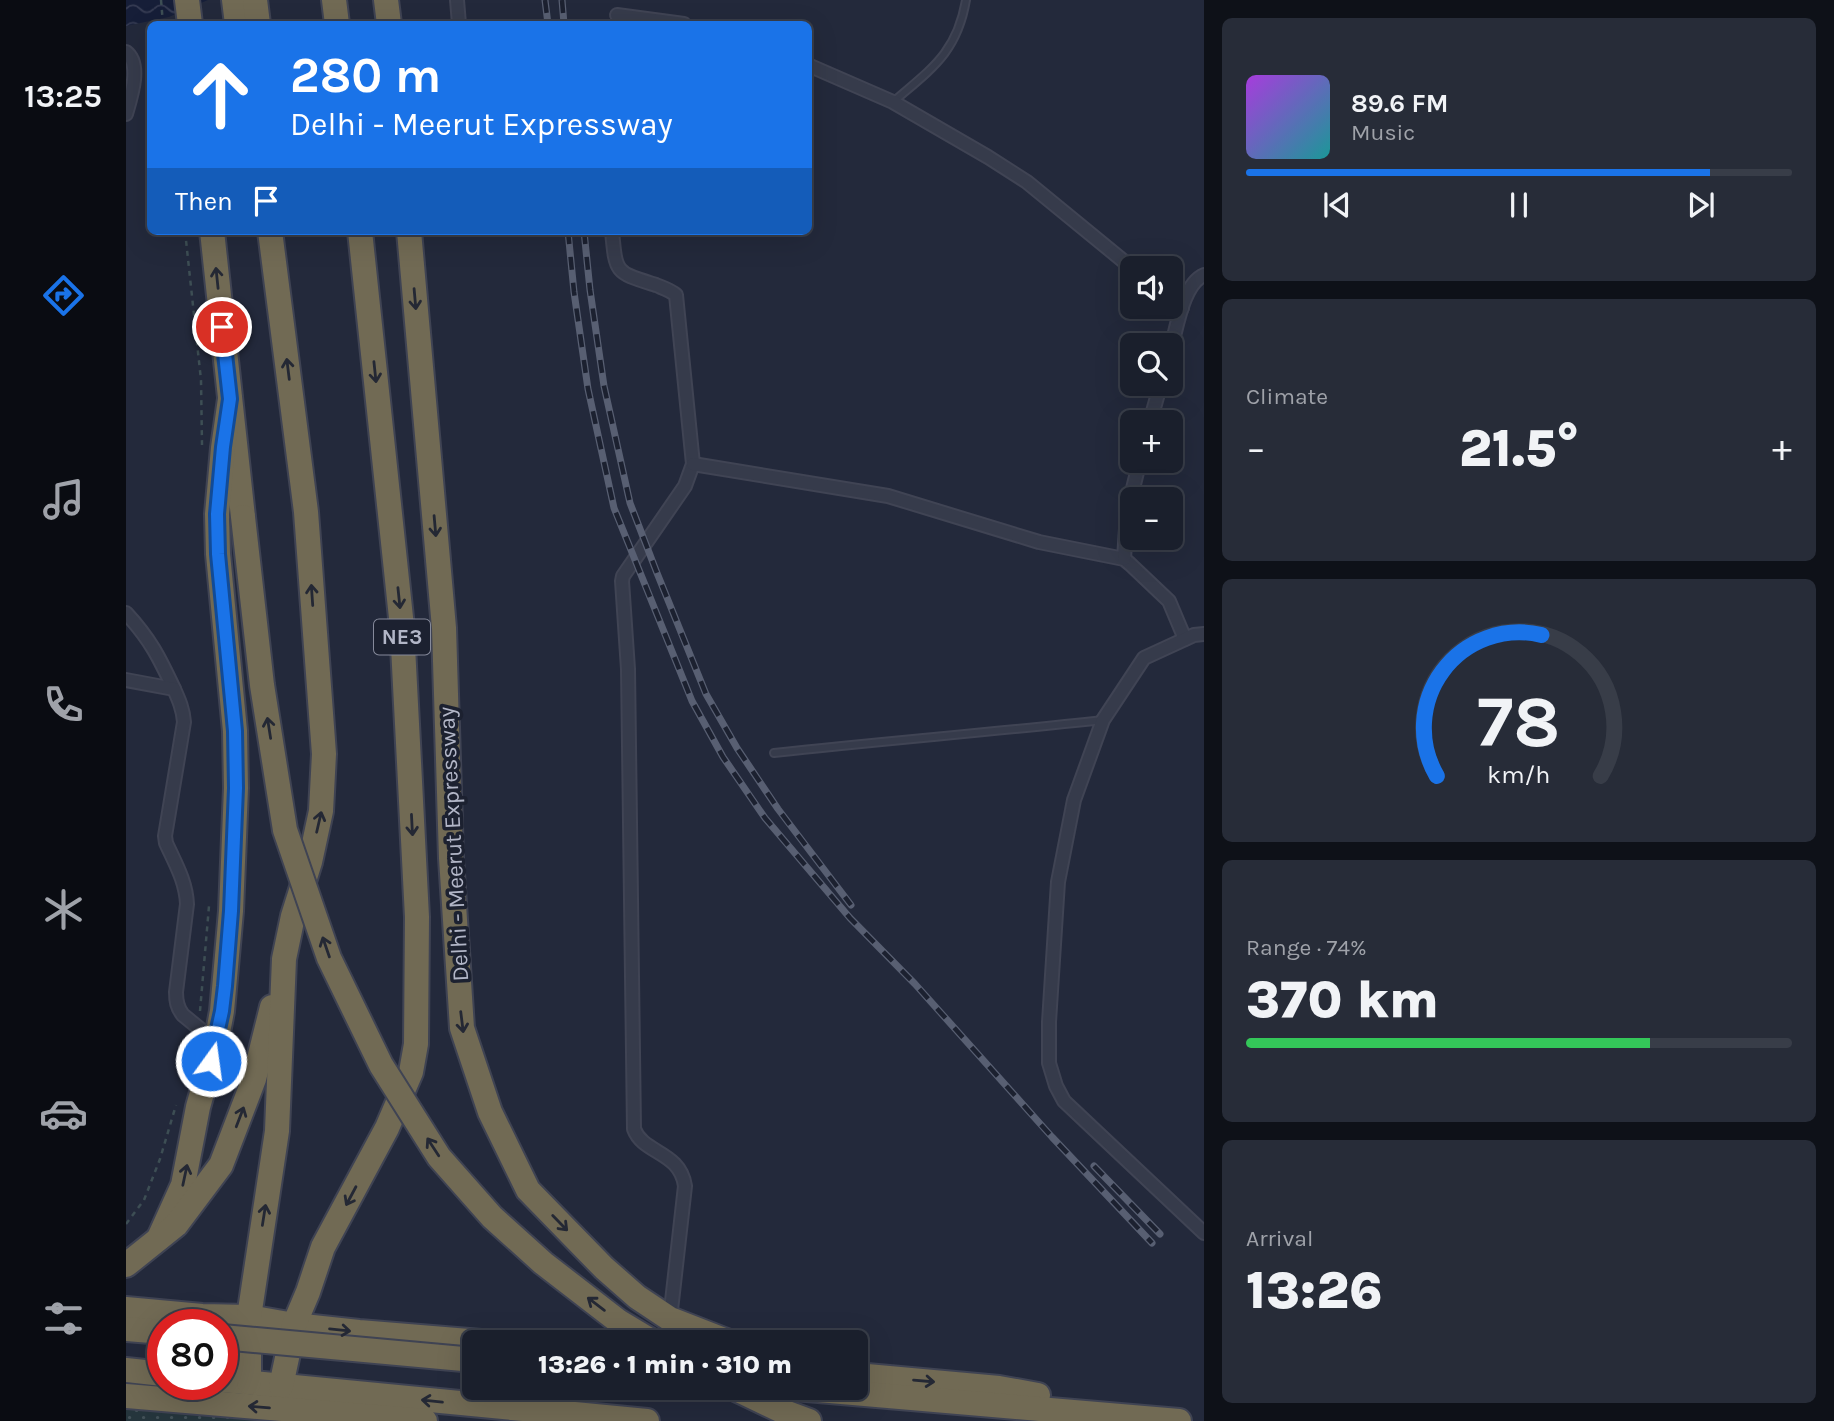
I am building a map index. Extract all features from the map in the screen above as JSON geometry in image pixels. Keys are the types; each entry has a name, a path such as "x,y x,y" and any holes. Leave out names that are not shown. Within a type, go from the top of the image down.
{"highway":[{"path":"187,0 190,21"},
{"path":"234,0 237,21"},
{"path":"255,0 258,21"},
{"path":"334,0 337,21"},
{"path":"386,0 389,21"},
{"path":"212,235 262,685 285,830 329,958 381,1065 439,1157 492,1217 543,1263 633,1330"},
{"path":"126,1265 176,1225 221,1165 254,1079 321,811 324,754 306,512 271,235"},
{"name":"Delhi - Meerut Expressway","path":"281,1386 294,1325 323,1247 387,1128 411,1072 416,1044 417,917 403,652 360,235"},
{"name":"Delhi - Meerut Expressway","path":"410,235 444,628 451,858 462,1028 490,1112 528,1190 604,1268 637,1297 670,1319 698,1330"},
{"path":"159,1238 183,1185 198,1107 216,1043 222,1011 231,911 236,788 235,731 218,554 217,514 230,399"},
{"path":"249,1382 248,1317 277,1131 284,959"},
{"path":"126,1308 202,1316 248,1317 294,1325 462,1340"},
{"path":"126,1329 147,1331"},
{"path":"238,1338 462,1359"},
{"path":"126,1370 147,1372"},
{"path":"868,1376 999,1388 1173,1421"},
{"path":"238,1381 631,1421"},
{"path":"868,1394 1179,1421"},
{"path":"126,1396 425,1421"},
{"path":"758,1400 809,1421"}],"street":[{"path":"457,0 459,21"},
{"path":"617,15 662,21"},
{"path":"126,52 134,61 134,85 126,114"},
{"path":"812,67 894,103 988,157 1027,182 1120,258"},
{"path":"612,235 615,262 625,275 668,289 676,295 693,464 685,486 622,581 628,669 635,1129 638,1137 678,1166 684,1175 685,1186 670,1319"},
{"path":"1183,305 1190,287 1197,278 1204,275"},
{"path":"693,464 868,492 1039,542 1124,559 1169,601 1185,639"},
{"path":"1124,559 1127,513 1137,473"},
{"path":"126,613 155,649 180,702 184,722 165,836 187,892 176,1002 183,1015 216,1043"},
{"path":"1204,634 1194,635 1144,658 1103,720 1074,800 1058,883 1049,1022 1049,1063 1064,1101 1204,1233"},
{"path":"126,680 174,688"}],"lane":[{"path":"894,103 939,62 949,48 963,15 966,0"},
{"path":"774,753 1103,720"}],"path":[{"path":"161,0 163,21"}],"shaded area":[{"path":"126,1407 275,1421 126,1421"}],"water":[{"path":"126,0 208,0 169,17 126,26"}],"railway":[{"path":"545,0 548,21"},
{"path":"562,0 564,21"},
{"path":"568,235 588,389 614,508 692,701 723,757 765,818 850,918 915,984 1052,1137 1152,1243"},
{"path":"584,235 604,386 630,503 657,573 706,694 737,748 778,809 851,905"},
{"path":"1094,1166 1160,1234"}],"route":[{"path":"211,1061 225,986 236,788 235,731 218,554 217,514 230,399 222,327"}]}
